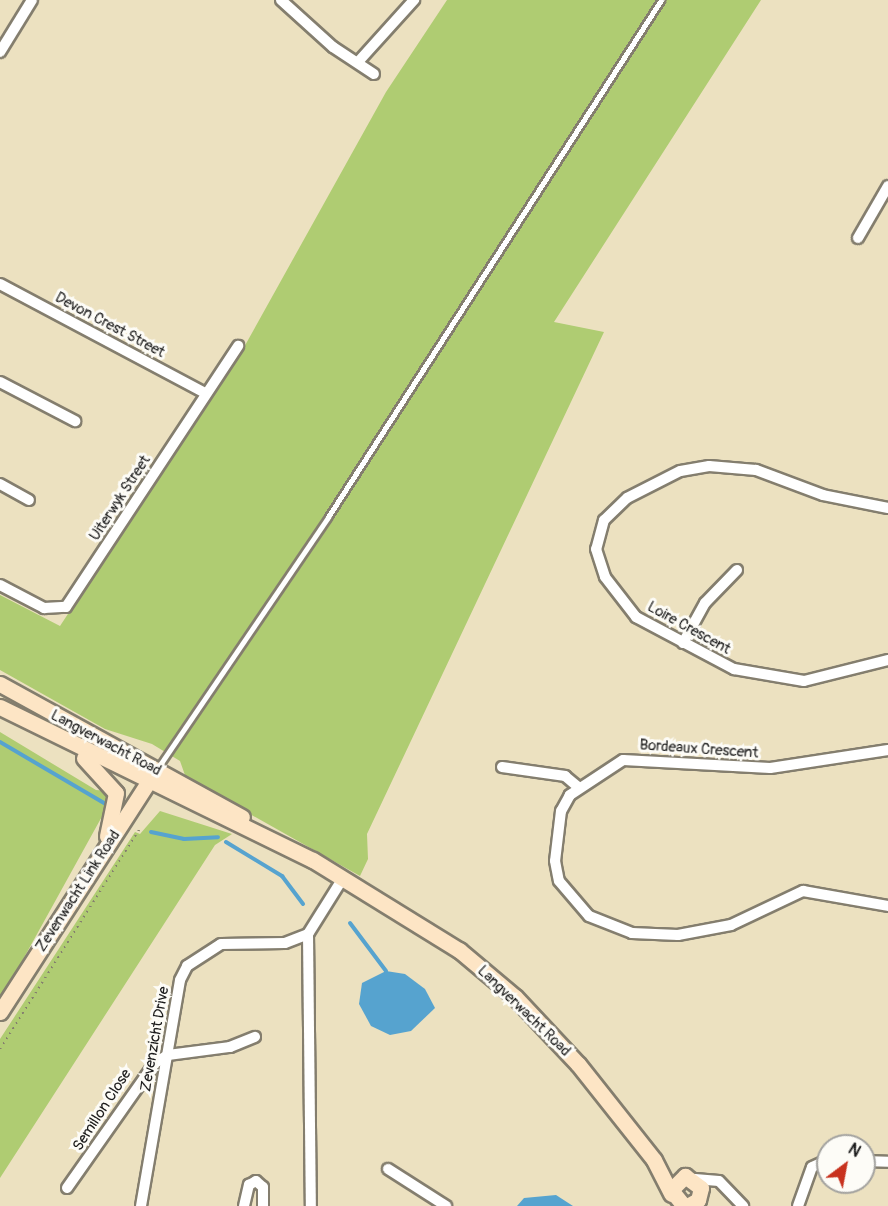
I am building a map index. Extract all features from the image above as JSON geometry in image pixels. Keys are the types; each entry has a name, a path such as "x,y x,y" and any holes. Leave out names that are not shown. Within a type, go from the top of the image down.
{"street":[{"path":"0,52 32,0"},
{"path":"358,62 414,0"},
{"path":"289,2 374,74"},
{"path":"858,238 888,186"},
{"name":"Devon Crest Street","path":"0,284 206,393"},
{"name":"Uiterwyk Street","path":"0,585 44,608 66,607 238,346"},
{"path":"0,382 75,421"},
{"name":"Loire Crescent","path":"888,508 730,465 680,471 627,498 601,528 597,561 619,600 636,616 683,643 746,673 804,681 888,660"},
{"path":"0,484 29,500"},
{"path":"683,643 705,603 737,570"},
{"name":"Langverwacht Road","path":"0,684 152,777 304,856 459,950 515,997 578,1064 654,1160 671,1194"},
{"name":"Langverwacht Road","path":"0,707 70,746 152,777"},
{"path":"70,746 116,793 101,853"},
{"name":"Bordeaux Crescent","path":"888,750 770,768 639,758 609,766 578,787 561,811 555,861 559,881 589,916 610,927 658,937 701,932 731,925 803,891 888,906"},
{"path":"502,766 565,776 578,787"},
{"name":"Zevenwacht Link Road","path":"0,1012 152,777"},
{"path":"311,1206 308,934 343,878"},
{"name":"Zevenzicht Drive","path":"141,1206 180,980 199,954 221,944 285,943 308,934"},
{"path":"168,1055 230,1047 255,1037"},
{"name":"Semillon Close","path":"67,1188 144,1073 168,1055"},
{"name":"Langverwacht Road","path":"654,1160 697,1190"},
{"path":"798,1206 812,1167 816,1165"},
{"path":"388,1169 446,1206"},
{"path":"697,1190 674,1182 671,1194 686,1206 697,1190 716,1180 743,1206"},
{"path":"244,1206 247,1187 256,1181 263,1187 263,1206"}],"lane":[{"path":"152,777 328,517 661,0"}],"path":[{"path":"0,1049 140,828"}],"green space":[{"path":"447,0 761,0 554,322 604,332 367,834 368,859 360,876 186,778 180,761 152,744 105,729 0,670 0,595 60,626 243,349 386,92"},
{"path":"0,732 96,790 107,791 110,802 0,1001"},
{"path":"160,811 232,834 215,845 0,1178 0,1039 135,832 140,834"}],"water":[{"path":"386,971 405,974 425,989 435,1008 411,1031 390,1035 371,1026 359,1004 362,983"},
{"path":"556,1195 573,1206 517,1206 524,1198"}],"waterway":[{"path":"0,742 109,806"},
{"path":"151,832 184,839 218,837"},
{"path":"226,842 282,876 303,904"},
{"path":"350,923 386,971"}]}
